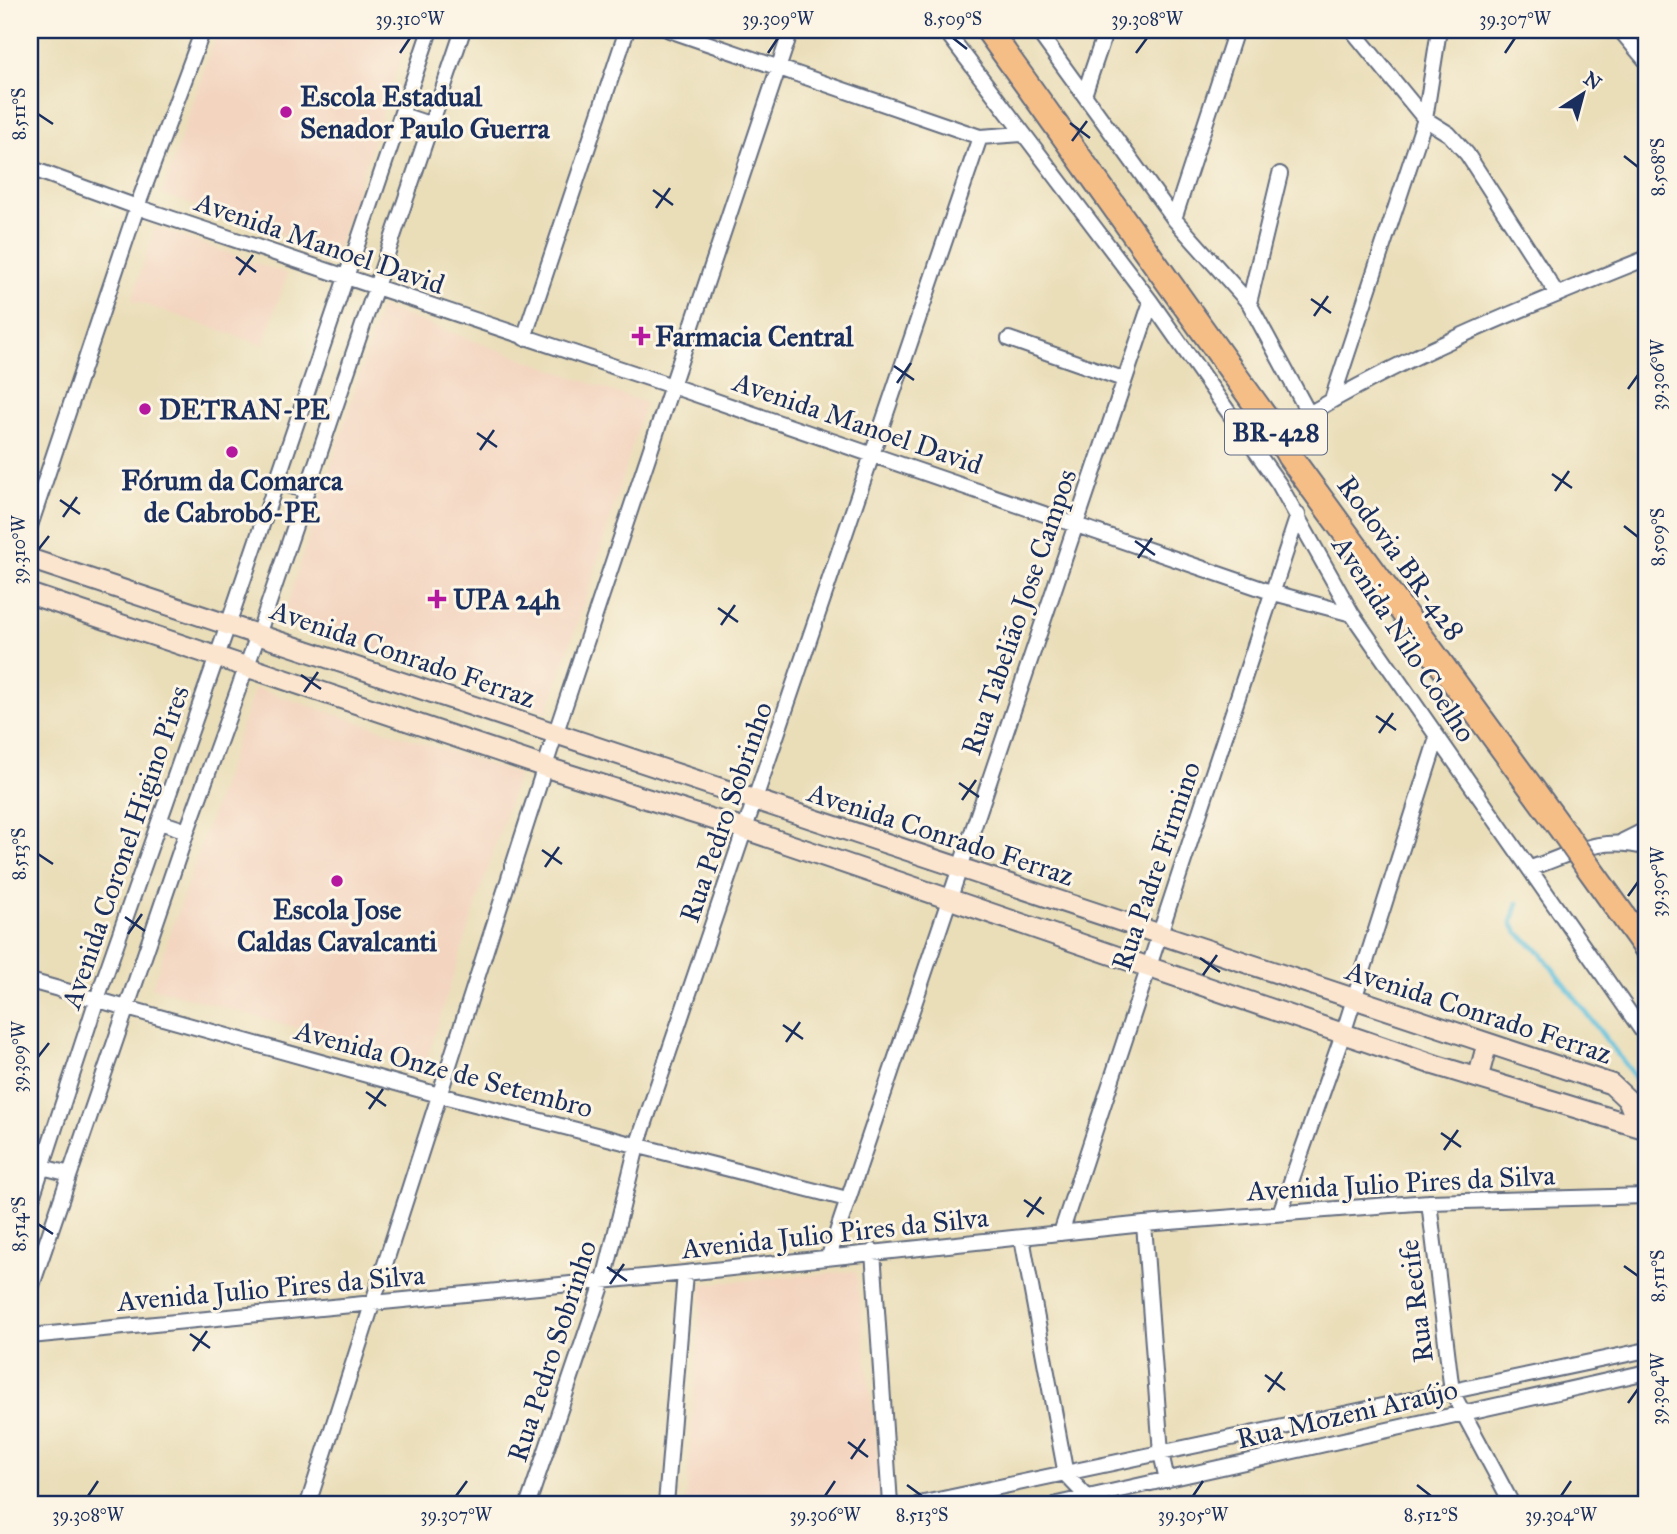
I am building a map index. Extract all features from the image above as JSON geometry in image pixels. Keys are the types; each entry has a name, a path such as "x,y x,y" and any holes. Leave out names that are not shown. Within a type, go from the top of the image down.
{"highway":[{"name":"Rodovia BR-428","path":"988,30 1278,434 1290,457 1647,949"}],"street":[{"path":"30,526 137,207 203,30"},
{"name":"Avenida Coronel Higino Pires","path":"30,1204 97,999 228,625 430,30"},
{"name":"Avenida Coronel Higino Pires","path":"30,1292 187,831 258,635 463,30"},
{"path":"524,338 627,30"},
{"path":"669,30 980,137 1022,134"},
{"path":"308,1504 555,735 791,30"},
{"name":"Avenida Nilo Coelho","path":"945,30 1151,302 1298,515 1352,614 1647,1038"},
{"path":"1037,30 1174,219 1248,303 1309,414"},
{"path":"1084,95 1107,30"},
{"path":"1174,219 1236,30"},
{"path":"1352,30 1425,119 1449,134 1467,154 1557,294"},
{"path":"1333,397 1425,119 1439,30"},
{"path":"1620,30 1647,62"},
{"path":"402,116 429,124"},
{"name":"Rua Pedro Sobrinho","path":"528,1504 604,1280 637,1146 747,830 980,137"},
{"name":"Avenida Manoel David","path":"30,168 137,207 873,454 1274,593 1352,614"},
{"path":"1248,303 1280,174"},
{"path":"1278,434 1333,397 1557,294 1647,258"},
{"name":"Rua Tabelião Jose Campos","path":"829,1256 1151,302"},
{"path":"1009,339 1123,379"},
{"path":"276,482 307,491"},
{"name":"Rua Padre Firmino","path":"1061,1233 1298,515"},
{"name":"Avenida Conrado Ferraz","path":"30,559 958,870 1611,1084 1628,1100 1643,1130"},
{"path":"113,621 121,589"},
{"name":"Avenida Conrado Ferraz","path":"30,594 545,767 747,830 1343,1034 1643,1130"},
{"path":"395,715 403,685"},
{"path":"1280,1213 1343,1034 1437,738"},
{"path":"648,799 655,768"},
{"path":"160,822 187,831"},
{"path":"1531,868 1598,844 1623,841 1647,829"},
{"path":"839,862 846,832"},
{"path":"1623,841 1647,848"},
{"path":"1045,932 1055,901"},
{"name":"Avenida Onze de Setembro","path":"30,981 439,1095 847,1199"},
{"path":"1479,1079 1488,1044"},
{"path":"41,1167 70,1174"},
{"name":"Avenida Julio Pires da Silva","path":"30,1336 685,1273 1144,1224 1429,1202 1647,1196"},
{"name":"Rua Recife","path":"1429,1202 1452,1392 1512,1504"},
{"path":"1144,1224 1161,1453 1167,1480"},
{"path":"1022,1238 1066,1475 1092,1501"},
{"path":"873,1251 890,1504"},
{"path":"666,1504 685,1273"},
{"path":"919,1504 1647,1350"},
{"path":"1559,1367 1566,1388"},
{"name":"Rua Mozeni Araújo","path":"1058,1504 1092,1501 1167,1480 1566,1388 1647,1372"}],"shaded area":[{"name":"Escola Estadual Senador Paulo Guerra","path":"218,30 410,30 336,253 162,194"},
{"path":"155,227 287,274 263,345 132,300"},
{"path":"381,307 645,403 592,580 547,712 283,618"},
{"name":"Escola Jose Caldas Cavalcanti","path":"255,688 518,774 425,1064 152,987"},
{"path":"856,1271 883,1504 686,1504 702,1284"}],"waterway":[{"path":"1518,903 1512,923 1517,932 1540,952 1647,1093"}],"place":[{"name":"Escola Estadual Senador Paulo Guerra","path":"286,112"},
{"name":"Farmacia Central","path":"641,336"},
{"name":"DETRAN-PE","path":"145,409"},
{"name":"Fórum da Comarca de Cabrobó-PE","path":"232,452"},
{"name":"UPA 24h","path":"437,599"},
{"name":"Escola Jose Caldas Cavalcanti","path":"337,881"}]}
